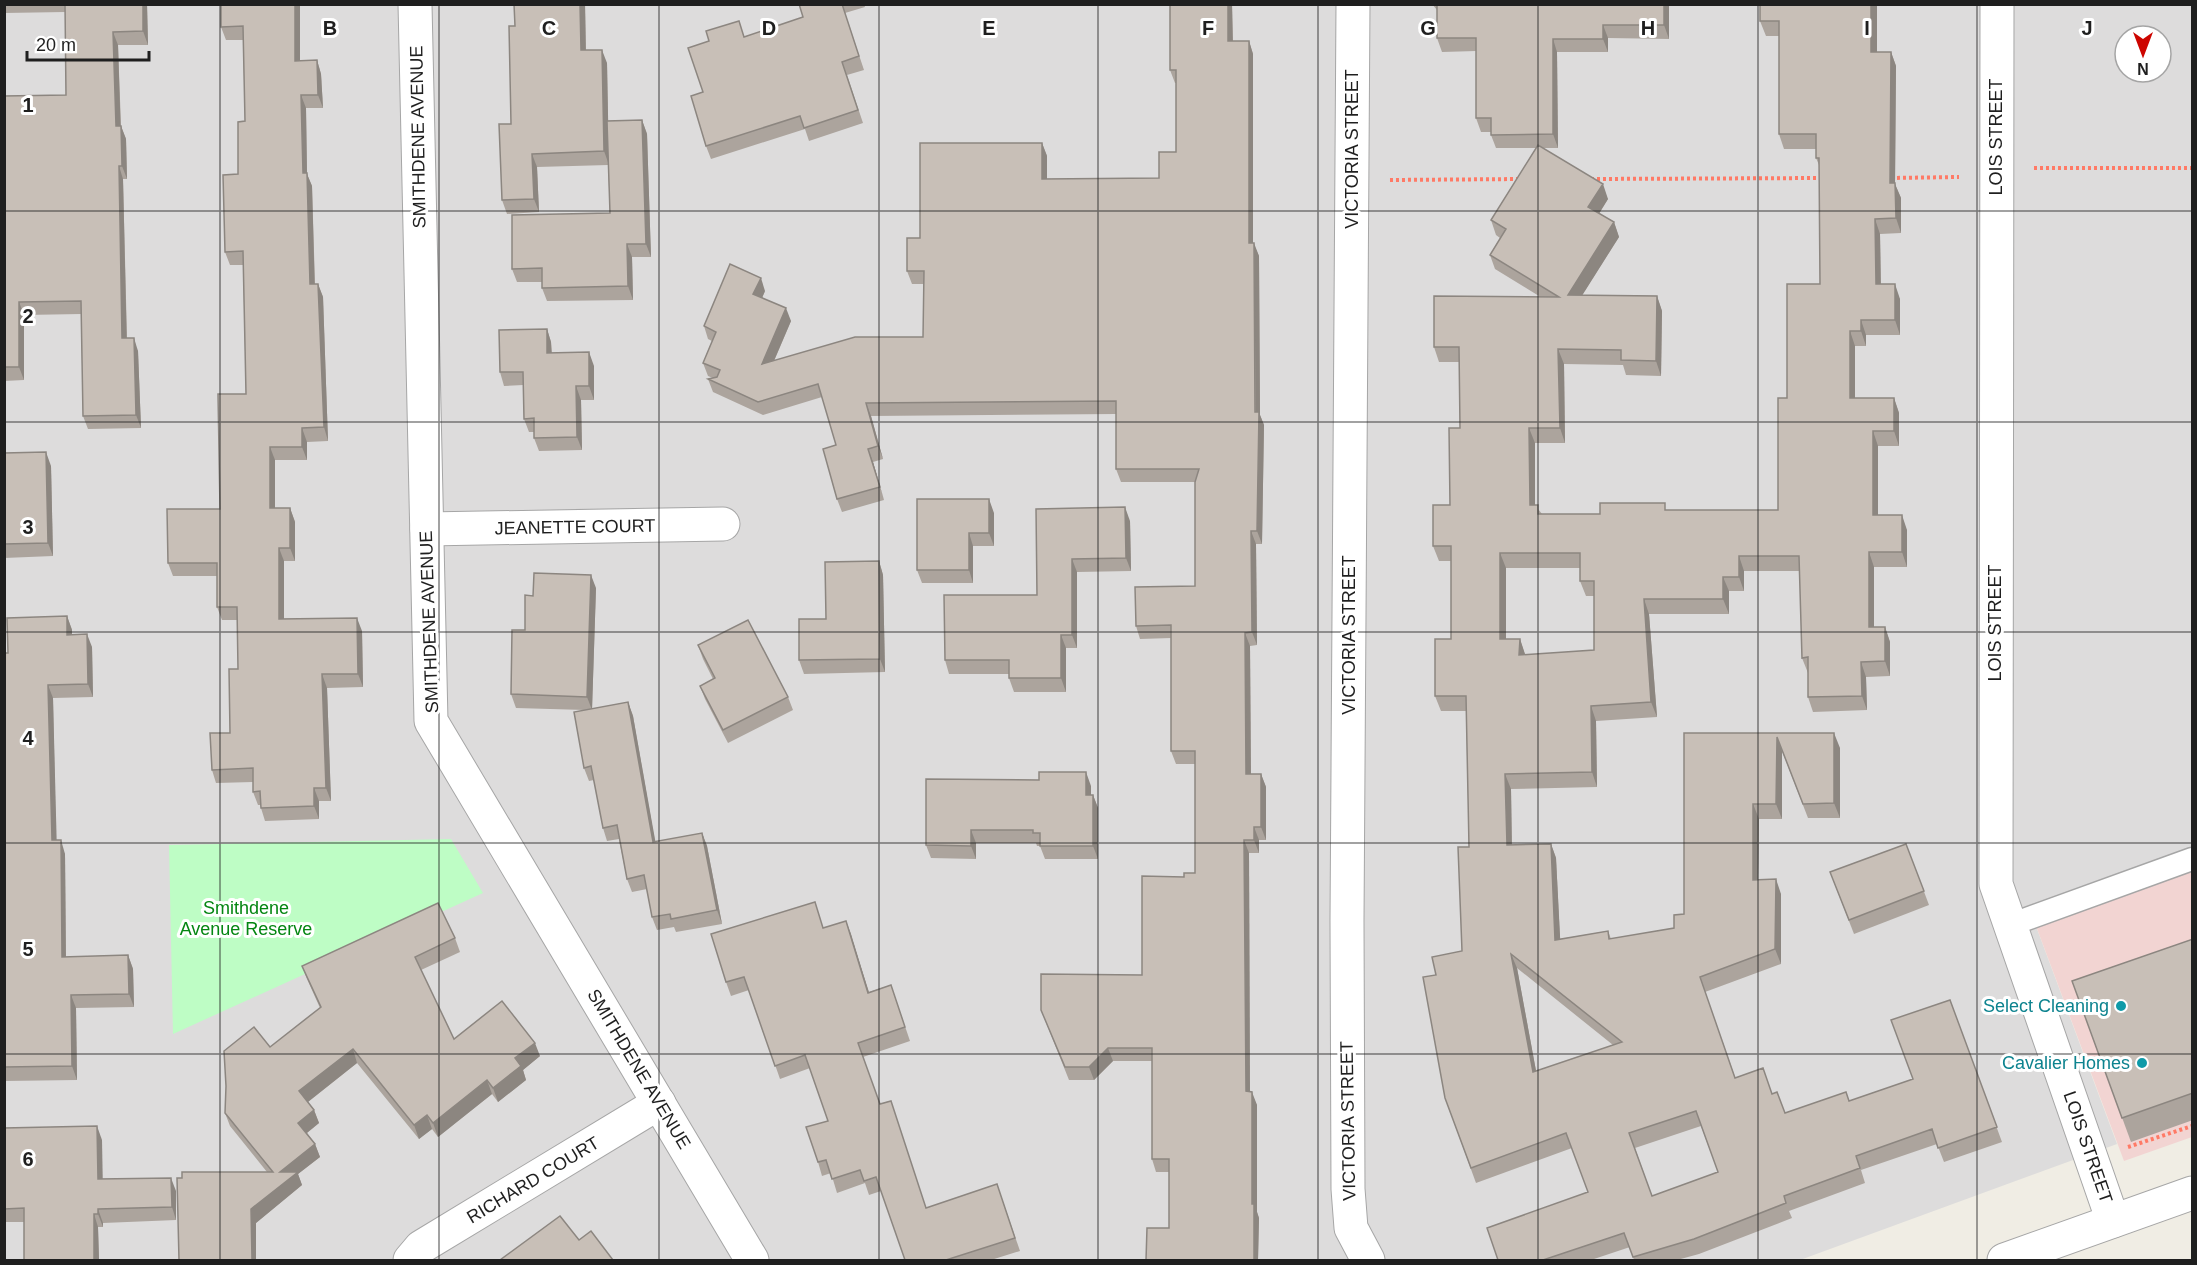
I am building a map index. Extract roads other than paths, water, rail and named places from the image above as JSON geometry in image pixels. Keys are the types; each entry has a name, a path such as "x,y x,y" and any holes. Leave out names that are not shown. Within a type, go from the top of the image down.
{"street":[{"name":"SMITHDENE AVENUE","path":"415,4 431,721 752,1260"},
{"name":"VICTORIA STREET","path":"1353,4 1347,921 1348,1189 1351,1228 1368,1260"},
{"name":"LOIS STREET","path":"1997,4 1995,884 2113,1221"},
{"name":"JEANETTE COURT","path":"427,529 723,524"},
{"name":"RICHARD COURT","path":"410,1260 421,1247 659,1103"},
{"path":"2004,1260 2193,1193"}],"lane":[{"path":"2010,925 2193,859"}],"place":[{"name":"Select Cleaning","path":"2121,1006"},
{"name":"Cavalier Homes","path":"2142,1063"}],"park label":[{"name":"Smithdene Avenue Reserve","path":"246,918"}]}
